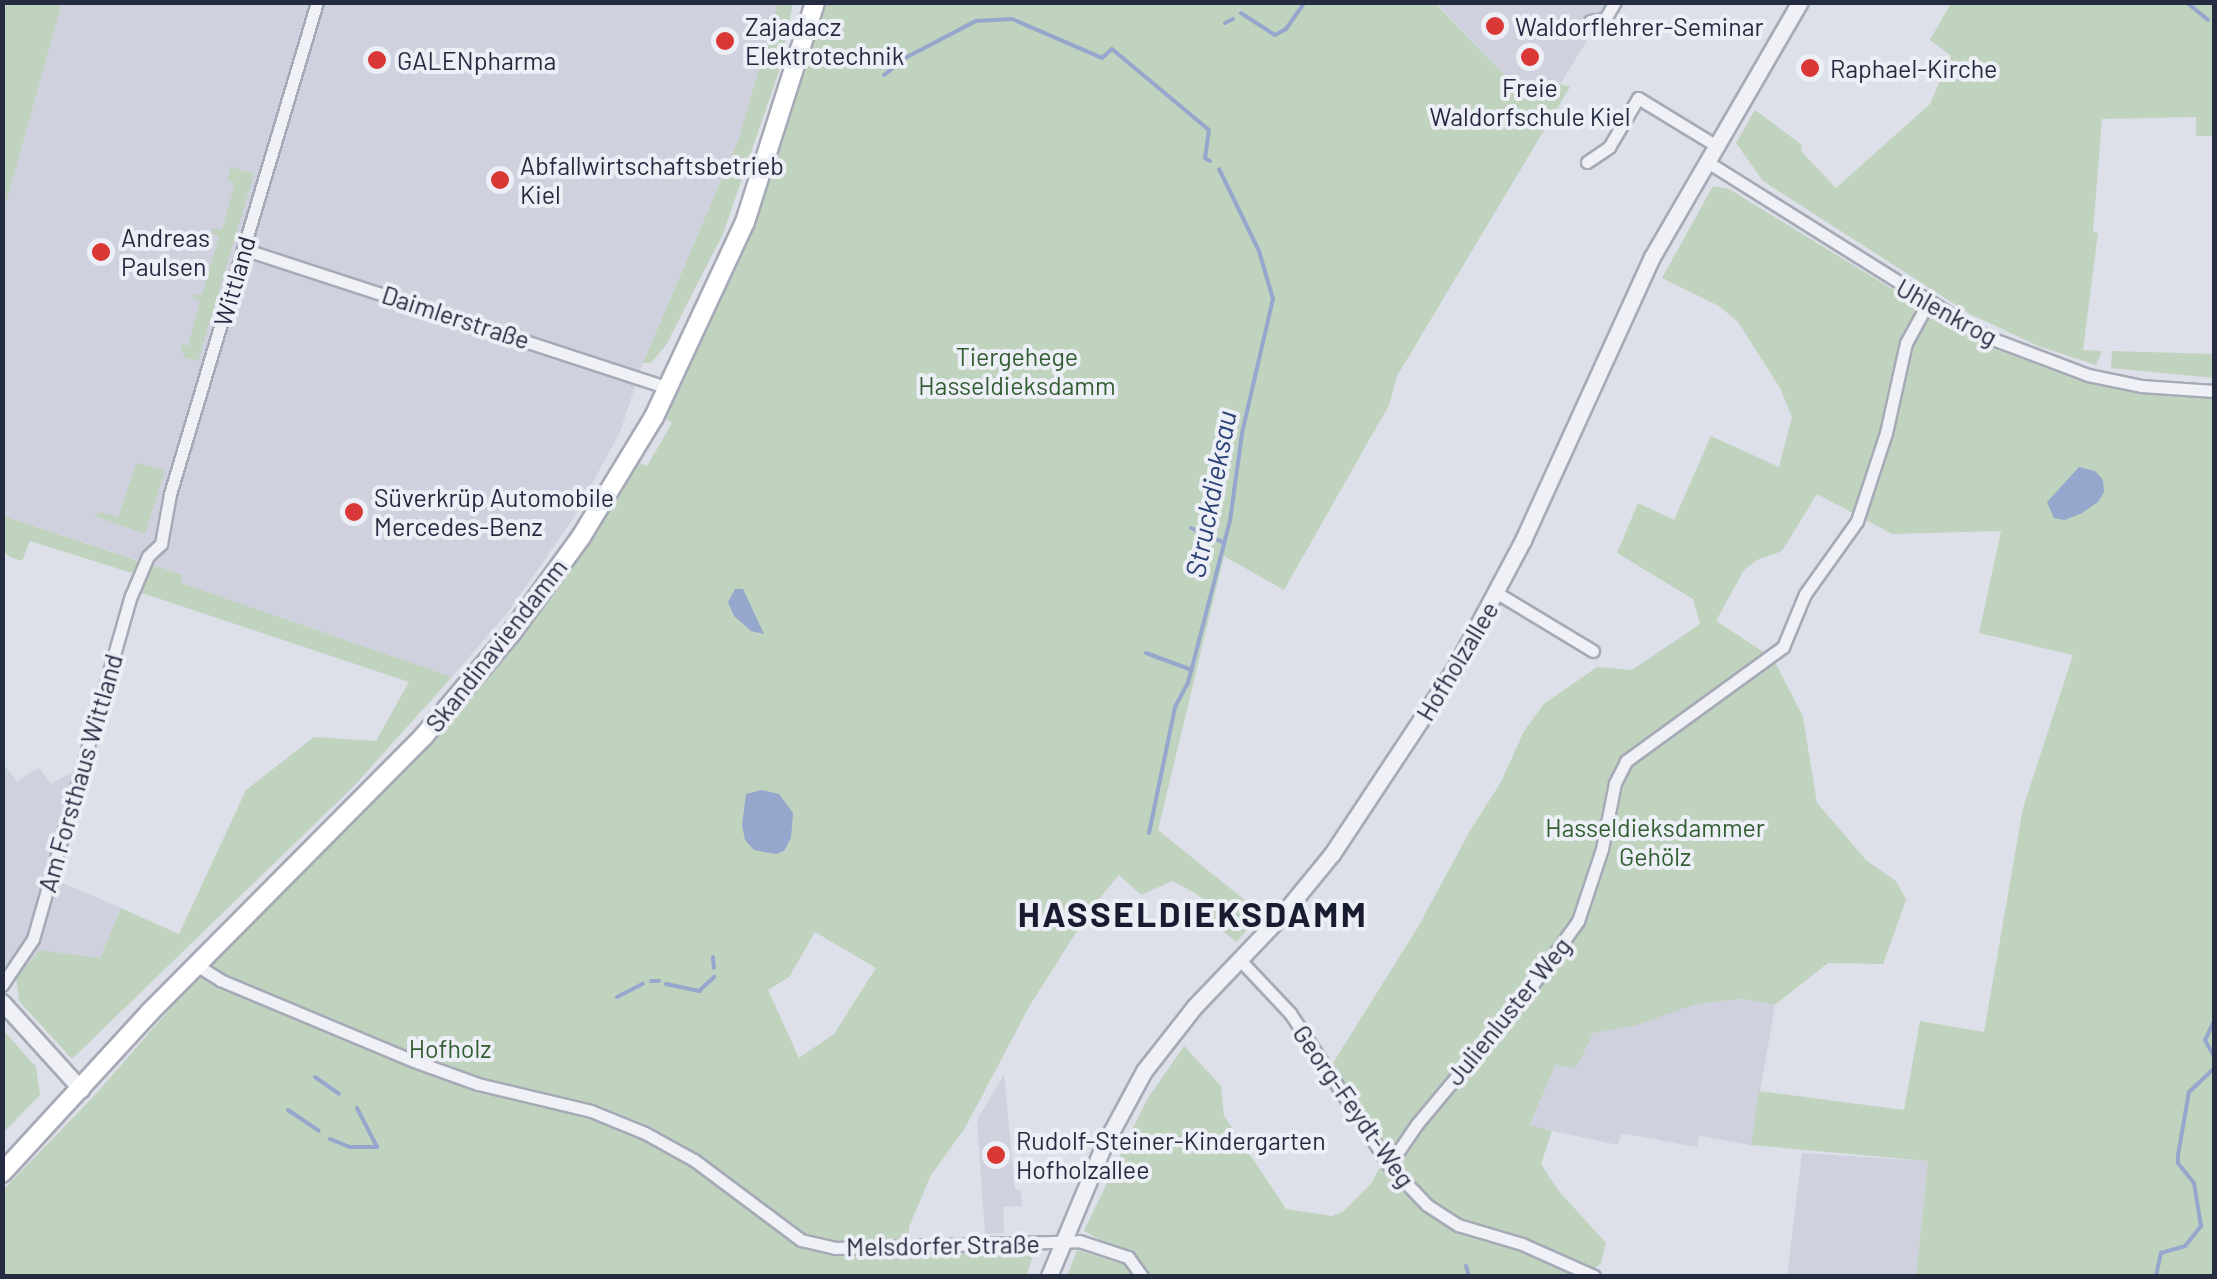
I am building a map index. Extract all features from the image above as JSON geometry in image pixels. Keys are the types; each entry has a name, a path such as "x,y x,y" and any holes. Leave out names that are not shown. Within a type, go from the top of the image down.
{"main road":[{"name":"Skandinaviendamm","path":"2,1172 198,966 358,806 505,641 597,512 668,388 745,222 815,2"}],"street":[{"name":"Wittland","path":"148,556 161,544 170,494 317,2"},
{"path":"1590,20 1605,19 1615,2"},
{"name":"Hofholzallee","path":"1049,1276 1116,1119 1144,1071 1195,1006 1282,915 1360,816 1497,594 1640,280 1800,2"},
{"path":"1588,162 1609,147 1638,98 1716,145"},
{"name":"Uhlenkrog","path":"1706,161 1985,336 2061,367 2141,386 2214,392"},
{"name":"Daimlerstraße","path":"243,248 668,388"},
{"name":"Julienluster Weg","path":"1389,1165 1416,1124 1528,991 1578,921 1597,867 1614,783 1626,761 1783,647 1805,594 1857,521 1886,434 1906,343 1928,303"},
{"name":"Am Forsthaus Wittland","path":"2,984 34,939 131,596 148,556"},
{"path":"1497,594 1594,651"},
{"name":"Georg-Feydt-Weg","path":"1240,960 1290,1014 1389,1165 1426,1205 1458,1226 1522,1244 1594,1276"},
{"name":"Melsdorfer Straße","path":"198,966 220,980 427,1066 478,1084 591,1111 645,1133 680,1150 800,1240 834,1248 1088,1242 1128,1257 1142,1276"},
{"path":"2,1002 82,1089"}],"shaded area":[{"name":"Freie Waldorfschule Kiel","path":"1435,2 1610,3 1561,83 1515,86"},
{"path":"62,3 778,3 739,138 643,363 620,432 573,519 508,612 452,677 180,583 183,575 3,516 3,214"},
{"path":"2,762 17,782 39,767 51,784 76,770 89,773 56,880 121,908 100,958 40,950 16,977 3,963"},
{"path":"1742,999 1775,1005 1751,1145 1699,1136 1697,1147 1621,1133 1618,1145 1530,1126 1555,1064 1573,1067 1593,1033 1696,1004"},
{"name":"Rudolf-Steiner-Kindergarten Hofholzallee","path":"1004,1074 1015,1189 1021,1190 1022,1206 1003,1207 1004,1233 985,1234 977,1120"},
{"path":"1802,1153 1928,1161 1916,1276 1787,1276"}],"green space":[{"path":"2,3 62,3 3,214"},
{"path":"778,3 793,3 779,71 723,234 666,345 651,363 643,363 739,138"},
{"path":"825,3 1435,3 1515,86 1548,80 1570,87 1397,376 1389,405 1284,590 1224,556 1158,830 1262,914 1236,942 1212,922 1207,902 1195,893 1172,881 1141,895 1119,875 1093,906 1030,1005 965,1128 931,1175 909,1227 908,1249 1035,1251 1026,1276 3,1276 2,1191 95,1095 230,940 371,804 458,710 576,560 640,463 647,466 672,423 665,418 763,193","holes":["815,932 876,968 834,1034 799,1058 768,990 789,977"]},
{"path":"1951,3 2214,3 2214,136 2196,136 2196,117 2102,119 2093,232 2098,233 2083,350 2102,351 2096,365 2038,346 1970,314 1763,181 1736,143 1755,110 1802,145 1801,151 1836,188 1930,104 1951,56 1930,40"},
{"path":"231,167 254,174 198,361 185,358 180,344 188,346 200,301 193,298 194,294 202,295 219,236 211,233 213,228 222,230 235,183 227,180"},
{"name":"Hasseldieksdammer Gehölz","path":"1713,186 1729,189 1982,344 2078,380 2214,399 2214,1276 1916,1276 1928,1161 1751,1145 1759,1091 1904,1110 1920,1021 1984,1032 2023,808 2073,655 1979,633 2001,531 1892,534 1817,494 1782,551 1757,560 1744,570 1716,621 1773,658 1803,717 1817,803 1867,861 1896,881 1906,900 1883,964 1828,963 1775,1005 1742,999 1696,1004 1634,1026 1593,1033 1579,1063 1573,1068 1555,1065 1530,1125 1552,1131 1541,1164 1558,1190 1606,1243 1601,1263 1587,1276 1144,1276 1130,1256 1084,1231 1146,1101 1184,1046 1221,1086 1224,1116 1286,1209 1332,1216 1344,1211 1371,1184 1389,1151 1333,1063 1418,927 1501,782 1524,731 1544,704 1597,667 1632,670 1700,624 1693,599 1617,553 1638,503 1674,520 1711,436 1779,467 1792,417 1780,388 1738,322 1719,306 1662,278"},
{"path":"2112,351 2214,354 2214,378 2111,368"},
{"path":"136,463 165,470 145,534 95,516 100,512 118,517"},
{"path":"3,516 139,561 132,573 30,541 22,561 3,551"},
{"path":"150,564 183,575 181,583 452,677 354,786 72,1059 19,1001 16,977 40,950 100,958 121,908 179,934 246,790 314,737 376,741 409,682 139,592"},
{"path":"3,1030 36,1067 40,1095 3,1133"},
{"path":"1077,1250 1123,1264 1134,1276 1067,1276"}],"water":[{"path":"2079,467 2095,471 2103,480 2104,492 2098,502 2082,513 2065,520 2054,518 2047,502"},
{"path":"735,589 743,589 764,634 751,631 734,616 728,602"},
{"path":"762,790 779,794 793,813 791,838 784,851 776,854 754,850 745,840 742,825 746,794"}],"waterway":[{"path":"1241,13 1275,35 1286,29 1305,2"},
{"path":"2186,2 2208,20"},
{"name":"Struckdieksau","path":"884,75 907,57 976,21 1012,19 1102,58 1112,49 1209,130 1205,158 1210,161"},
{"path":"1225,23 1233,19"},
{"name":"Struckdieksau","path":"1149,833 1175,707 1188,683 1230,521 1242,433 1273,299 1259,251 1219,169"},
{"path":"1191,528 1224,543"},
{"path":"1146,653 1192,670"},
{"path":"713,957 714,968"},
{"path":"666,984 699,991 714,977"},
{"path":"651,981 659,981"},
{"path":"617,997 643,984"},
{"path":"2214,1021 2205,1040 2214,1056"},
{"path":"2156,1276 2161,1253 2185,1246 2201,1226 2194,1183 2178,1163 2178,1155 2189,1092 2214,1069"},
{"path":"315,1077 339,1094"},
{"path":"330,1139 350,1147 377,1147 357,1108"},
{"path":"288,1110 319,1131"},
{"name":"Struckdieksau","path":"1466,1266 1469,1276"}],"place":[{"name":"Waldorflehrer-Seminar","path":"1495,26"},
{"name":"Zajadacz Elektrotechnik","path":"725,41"},
{"name":"Freie Waldorfschule Kiel","path":"1530,57"},
{"name":"GALENpharma","path":"377,60"},
{"name":"Raphael-Kirche","path":"1810,68"},
{"name":"Abfallwirtschaftsbetrieb Kiel","path":"500,180"},
{"name":"Andreas Paulsen","path":"101,252"},
{"name":"Süverkrüp Automobile Mercedes-Benz","path":"354,512"},
{"name":"Rudolf-Steiner-Kindergarten Hofholzallee","path":"996,1155"}],"district":[{"name":"HASSELDIEKSDAMM","path":"1193,913"}],"park label":[{"name":"Tiergehege Hasseldieksdamm","path":"1017,372"},
{"name":"Hofholz","path":"450,1048"}]}
